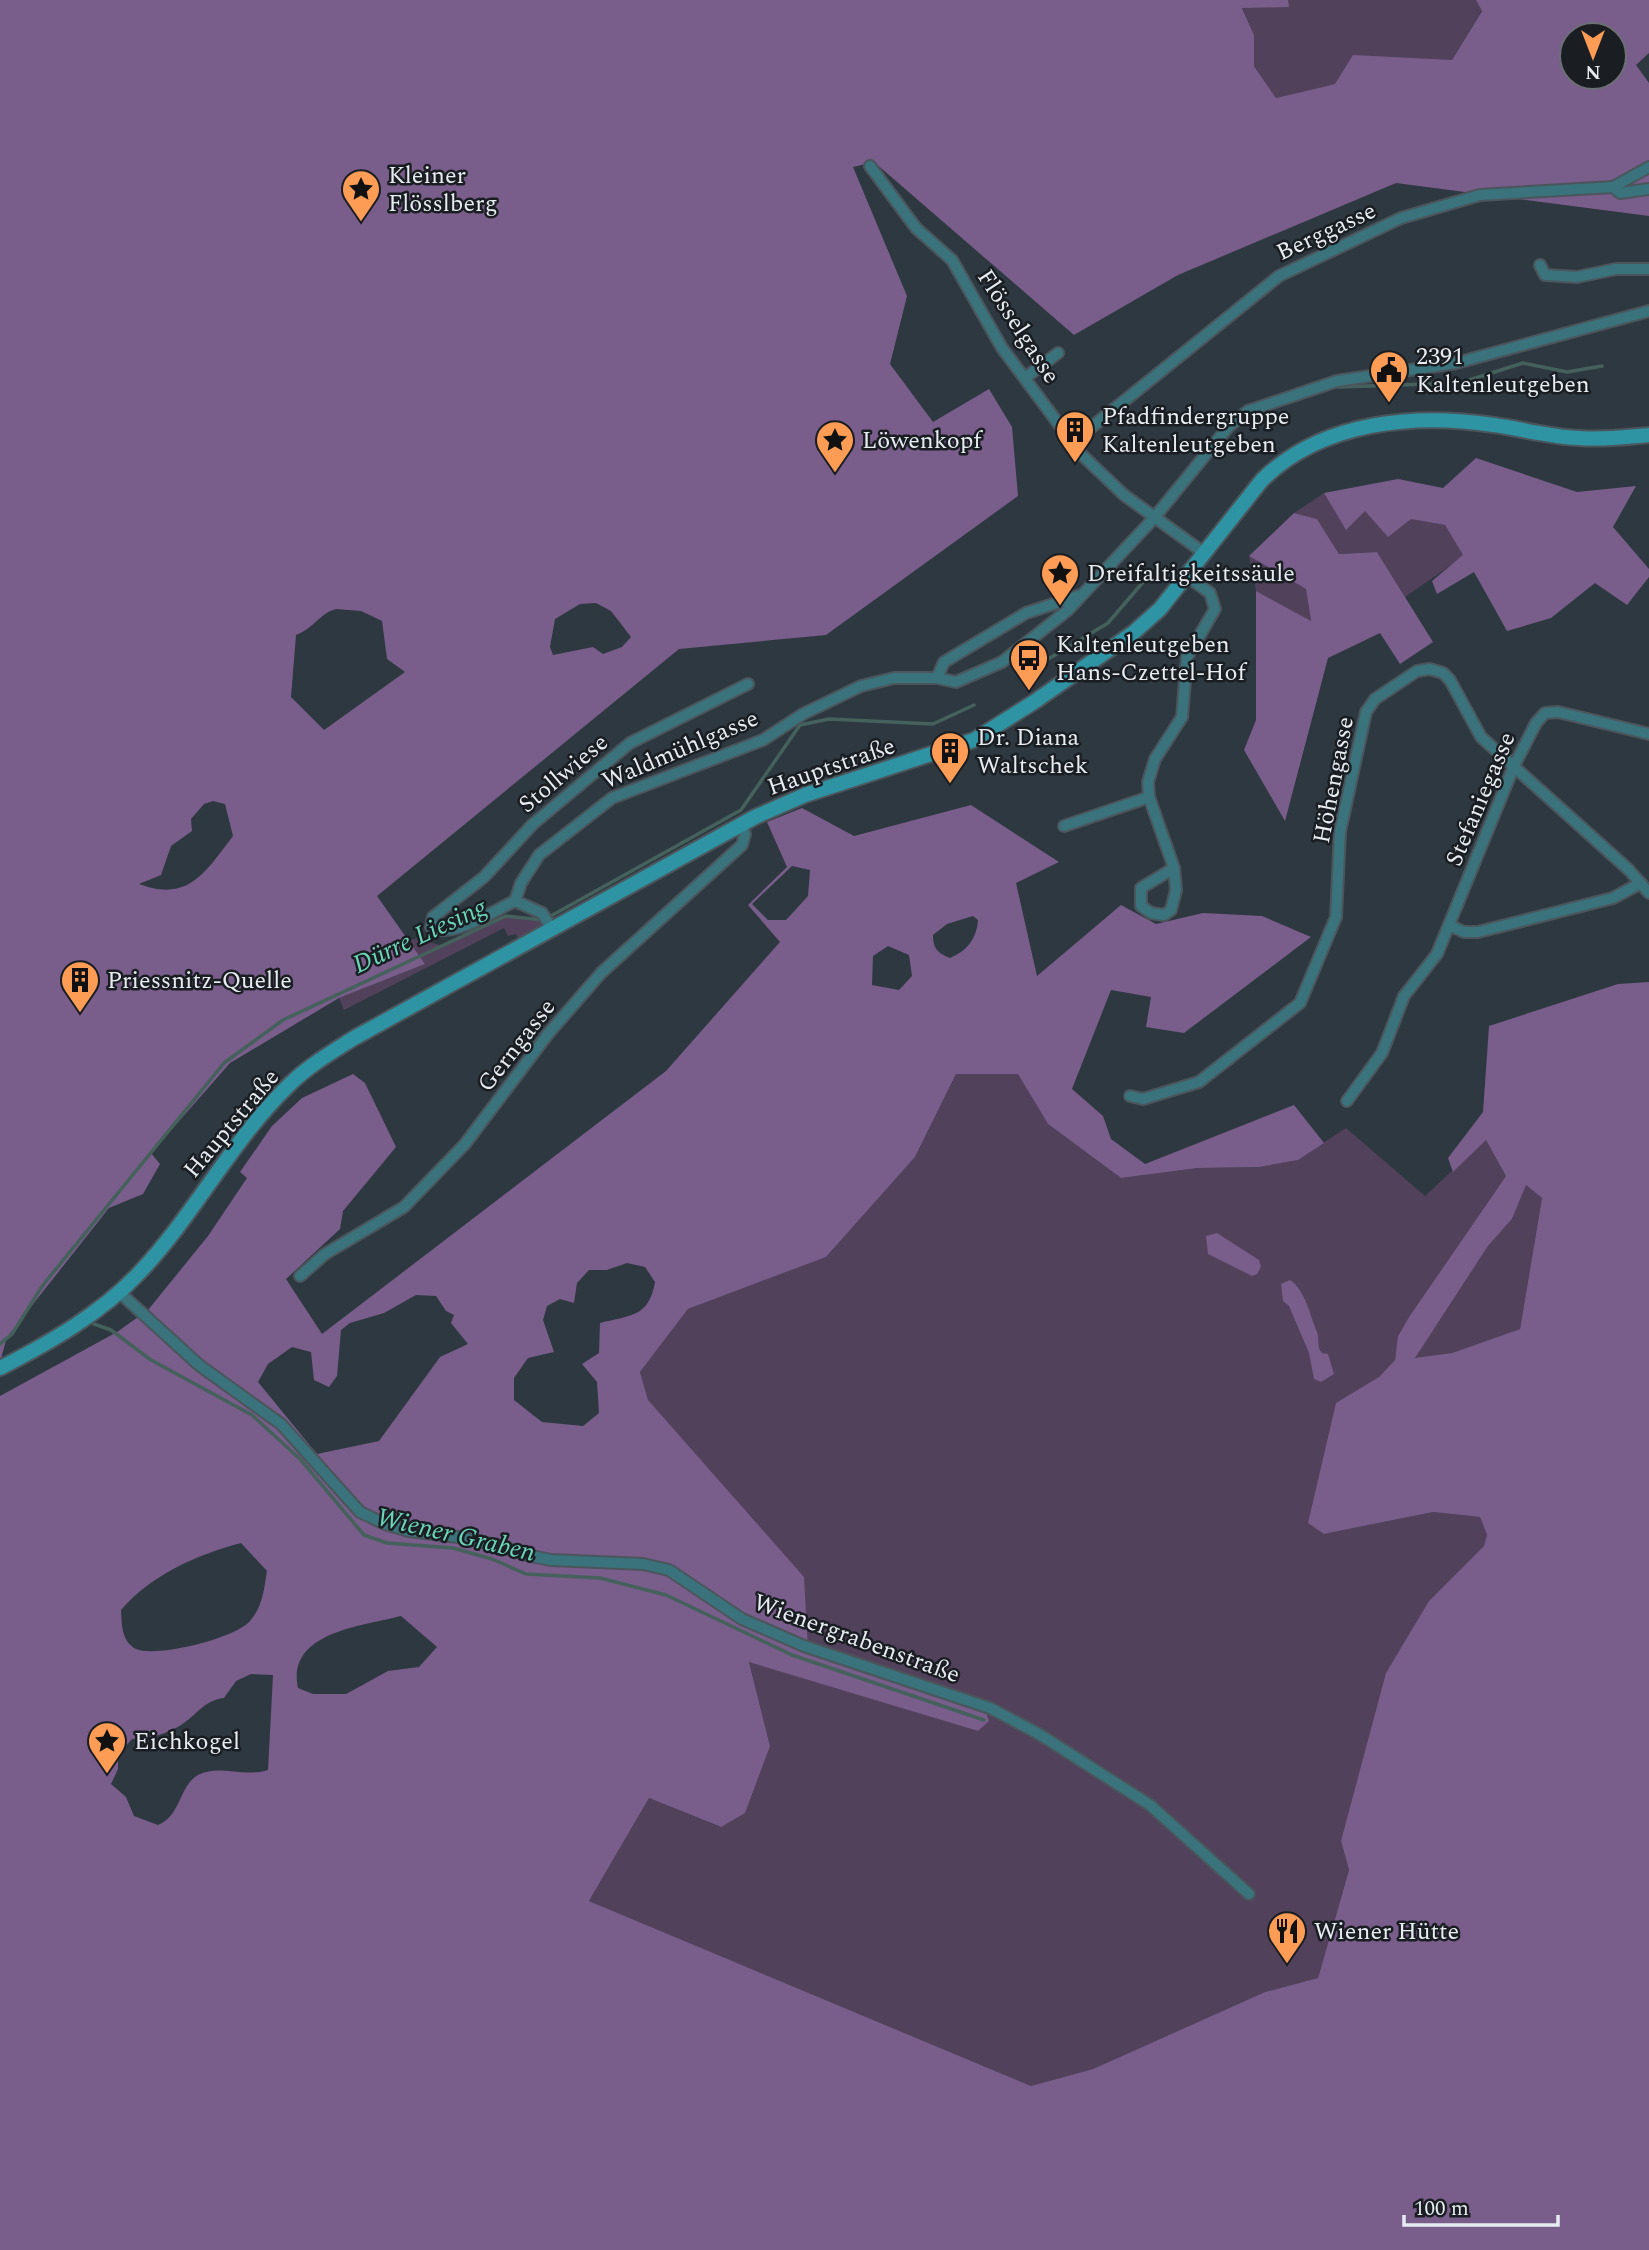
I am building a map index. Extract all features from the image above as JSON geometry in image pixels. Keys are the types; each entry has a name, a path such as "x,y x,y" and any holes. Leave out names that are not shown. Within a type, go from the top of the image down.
{"main road":[{"name":"Hauptstraße","path":"0,1368 84,1319 119,1292 155,1255 247,1131 290,1083 354,1038 741,824 805,795 974,740 1133,633 1160,608 1276,466 1318,442 1353,430 1392,423 1449,421 1578,438 1649,435"}],"street":[{"name":"Flösselgasse","path":"870,166 916,228 952,261 1002,348 1072,443 1111,484 1204,553"},
{"path":"1613,187 1649,167"},
{"name":"Berggasse","path":"1072,443 1279,276 1401,218 1480,195 1613,187 1620,193 1649,189"},
{"path":"1540,265 1545,275 1556,278 1616,269 1649,269"},
{"name":"Waldmühlgasse","path":"515,901 522,883 539,855 612,798 763,740 803,713 861,686 894,678 956,681 970,678 1002,662 1040,633 1081,595 1154,518 1229,426 1259,406 1337,381 1456,363 1649,311"},
{"path":"1025,378 1058,353"},
{"path":"1174,868 1141,888 1141,906 1151,913 1164,915 1171,910 1175,897 1174,868 1149,797 1148,782 1155,759 1182,717 1187,657 1215,609 1210,593 1187,576"},
{"path":"937,678 944,662 1026,613 1060,599 1081,595"},
{"name":"Höhengasse","path":"1130,1096 1143,1100 1199,1082 1300,1003 1336,917 1340,832 1365,717 1375,699 1417,671 1439,671 1450,680 1481,737 1649,893"},
{"name":"Stollwiese","path":"515,901 452,930 439,932 431,927 433,917 484,877 533,824 630,743 748,684"},
{"name":"Stefaniegasse","path":"1347,1101 1382,1053 1404,996 1437,954 1451,926 1514,766 1538,720 1548,712 1598,720 1649,734"},
{"path":"1064,826 1149,797"},
{"name":"Gerngasse","path":"300,1276 324,1254 404,1207 413,1198 465,1143 548,1034 601,973 741,845 745,834 741,824"},
{"path":"1451,926 1464,932 1478,932 1613,898 1641,883"},
{"path":"515,901 542,913 551,927"},
{"name":"Wienergrabenstraße","path":"119,1292 199,1365 281,1424 360,1512 385,1524 409,1531 471,1539 551,1560 643,1564 669,1570 742,1619 803,1646 990,1708 1039,1734 1150,1805 1249,1894"}],"shaded area":[{"path":"0,0 1288,0 1289,7 1242,8 1254,35 1254,66 1276,98 1335,84 1353,55 1452,60 1482,11 1476,0 1649,0 1649,53 1636,65 1649,83 1649,216 1396,183 1178,275 1074,335 874,162 853,167 907,296 890,364 933,422 989,389 1012,427 1018,496 826,635 679,649 377,896 425,964 339,998 230,1063 151,1153 160,1164 143,1194 109,1208 7,1337 0,1362","holes":["596,603 611,611 631,637 622,647 603,654 593,647 553,655 550,647 555,619 580,604","336,609 361,611 382,621 387,659 405,672 324,730 291,697 296,635","213,801 225,804 233,836 205,872 184,886 171,889 156,889 139,884 161,875 171,846 192,831 191,819 204,804"]},
{"path":"1288,0 1476,0 1482,10 1452,60 1411,60 1335,84 1276,98 1254,66 1254,35 1242,7 1288,7"},
{"path":"1476,458 1577,492 1636,486 1613,527 1649,569 1649,577 1627,605 1595,583 1551,618 1507,631 1474,572 1437,594 1432,581 1463,555 1445,525 1411,519 1388,537 1365,511 1346,530 1324,493 1398,479 1443,488"},
{"path":"1324,493 1346,529 1365,510 1445,525 1464,556 1405,597 1377,552 1339,554 1317,519 1294,513"},
{"path":"1294,513 1317,519 1339,554 1377,552 1433,642 1400,664 1380,633 1328,658 1285,821 1244,750 1256,720 1256,591 1311,621 1306,589 1249,556"},
{"path":"1249,556 1306,589 1311,622 1256,591"},
{"path":"971,805 1059,862 1016,883 1037,976 1121,905 1156,924 1203,913 1262,916 1311,937 1184,1033 1146,1027 1151,997 1111,990 1072,1089 1103,1116 1111,1139 1145,1164 1294,1105 1324,1143 1298,1160 1259,1167 1198,1168 1121,1178 1048,1124 1018,1074 956,1074 915,1157 826,1257 688,1309 640,1372 648,1400 804,1577 808,1649 986,1713 989,1721 978,1731 749,1662 770,1746 745,1813 721,1827 649,1798 589,1901 1031,2086 1093,2069 1265,1992 1318,1978 1349,1870 1341,1841 1386,1673 1429,1601 1484,1546 1487,1535 1480,1517 1433,1512 1324,1534 1308,1523 1336,1403 1379,1377 1395,1360 1398,1336 1409,1317 1506,1176 1486,1140 1453,1172 1448,1158 1483,1112 1489,1026 1618,984 1649,982 1649,2250 0,2250 0,1396 117,1332 148,1310 208,1236 247,1178 240,1172 272,1126 302,1098 353,1074 365,1083 396,1147 343,1211 340,1229 286,1279 322,1334 666,1071 780,942 748,905 787,867 767,822 802,808 854,836","holes":["792,866 810,870 808,896 786,920 768,920 752,904","973,916 978,920 976,933 970,943 950,958 937,950 933,935 947,924","888,946 909,955 912,976 899,990 872,985 873,956","1526,1185 1542,1198 1520,1329 1452,1353 1415,1358 1488,1246 1512,1219","627,1263 645,1267 655,1282 648,1302 637,1313 600,1323 599,1353 582,1364 597,1382 599,1413 583,1426 542,1422 514,1400 514,1378 528,1358 554,1352 543,1320 547,1306 560,1299 574,1303 577,1283 589,1270 607,1270","416,1295 436,1296 446,1311 454,1315 451,1323 468,1344 440,1357 379,1441 317,1454 258,1382 268,1364 292,1347 311,1352 314,1380 329,1387 337,1376 341,1330 350,1323 384,1313","241,1543 267,1571 260,1603 250,1621 229,1634 177,1649 146,1651 131,1646 123,1632 121,1610 133,1597 161,1576 208,1553","401,1616 437,1647 419,1667 388,1671 346,1694 313,1694 298,1688 297,1669 304,1655 315,1643 349,1628","251,1674 273,1675 268,1770 249,1773 206,1772 198,1775 187,1786 166,1821 158,1825 134,1816 126,1797 111,1784 118,1769 118,1755 132,1739 169,1731 217,1699 224,1698 236,1681"]},
{"path":"501,916 540,917 545,926 519,940 516,934 508,936 504,928 344,1010 339,998 425,964 408,941 423,936 429,942 440,945"},
{"path":"1018,1073 1048,1124 1121,1178 1198,1168 1259,1167 1297,1160 1346,1128 1425,1196 1486,1139 1506,1176 1409,1317 1398,1336 1395,1360 1379,1377 1362,1389 1324,1534 1433,1512 1480,1517 1487,1535 1485,1546 1429,1601 1341,1841 1349,1870 1318,1978 1265,1992 1093,2069 1031,2086 589,1901 649,1798 720,1827 770,1746 749,1661 978,1731 986,1713 808,1649 648,1400 640,1372 688,1309 826,1257 915,1157 956,1074"},
{"path":"1526,1184 1542,1198 1520,1329 1452,1353 1414,1359 1488,1246 1512,1219"},
{"path":"1217,1233 1259,1260 1261,1267 1257,1274 1252,1276 1208,1254 1206,1236"},
{"path":"1290,1280 1300,1290 1307,1304 1320,1350 1328,1354 1334,1374 1321,1382 1314,1379 1309,1353 1289,1306 1283,1301 1281,1284"}],"waterway":[{"name":"Dürre Liesing","path":"1338,387 1460,383 1523,363 1567,372 1602,366"},
{"name":"Dürre Liesing","path":"1045,661 1108,623 1150,574"},
{"name":"Dürre Liesing","path":"549,917 741,810 800,725 829,719 933,724 974,705"},
{"name":"Dürre Liesing","path":"0,1344 12,1334 43,1285 224,1063 283,1020 506,916 542,920"},
{"name":"Wiener Graben","path":"94,1324 111,1330 151,1360 252,1415 300,1459 364,1535 387,1543 453,1548 492,1559 526,1574 600,1578 666,1595 792,1655 984,1720"}],"place":[{"name":"Kleiner Flösslberg","path":"361,223"},
{"name":"2391 Kaltenleutgeben","path":"1389,404"},
{"name":"Pfadfindergruppe Kaltenleutgeben","path":"1075,464"},
{"name":"Löwenkopf","path":"835,474"},
{"name":"Dreifaltigkeitssäule","path":"1060,607"},
{"name":"Kaltenleutgeben Hans-Czettel-Hof","path":"1029,692"},
{"name":"Dr. Diana Waltschek","path":"950,785"},
{"name":"Priessnitz-Quelle","path":"80,1014"},
{"name":"Eichkogel","path":"107,1775"},
{"name":"Wiener Hütte","path":"1287,1965"}]}
